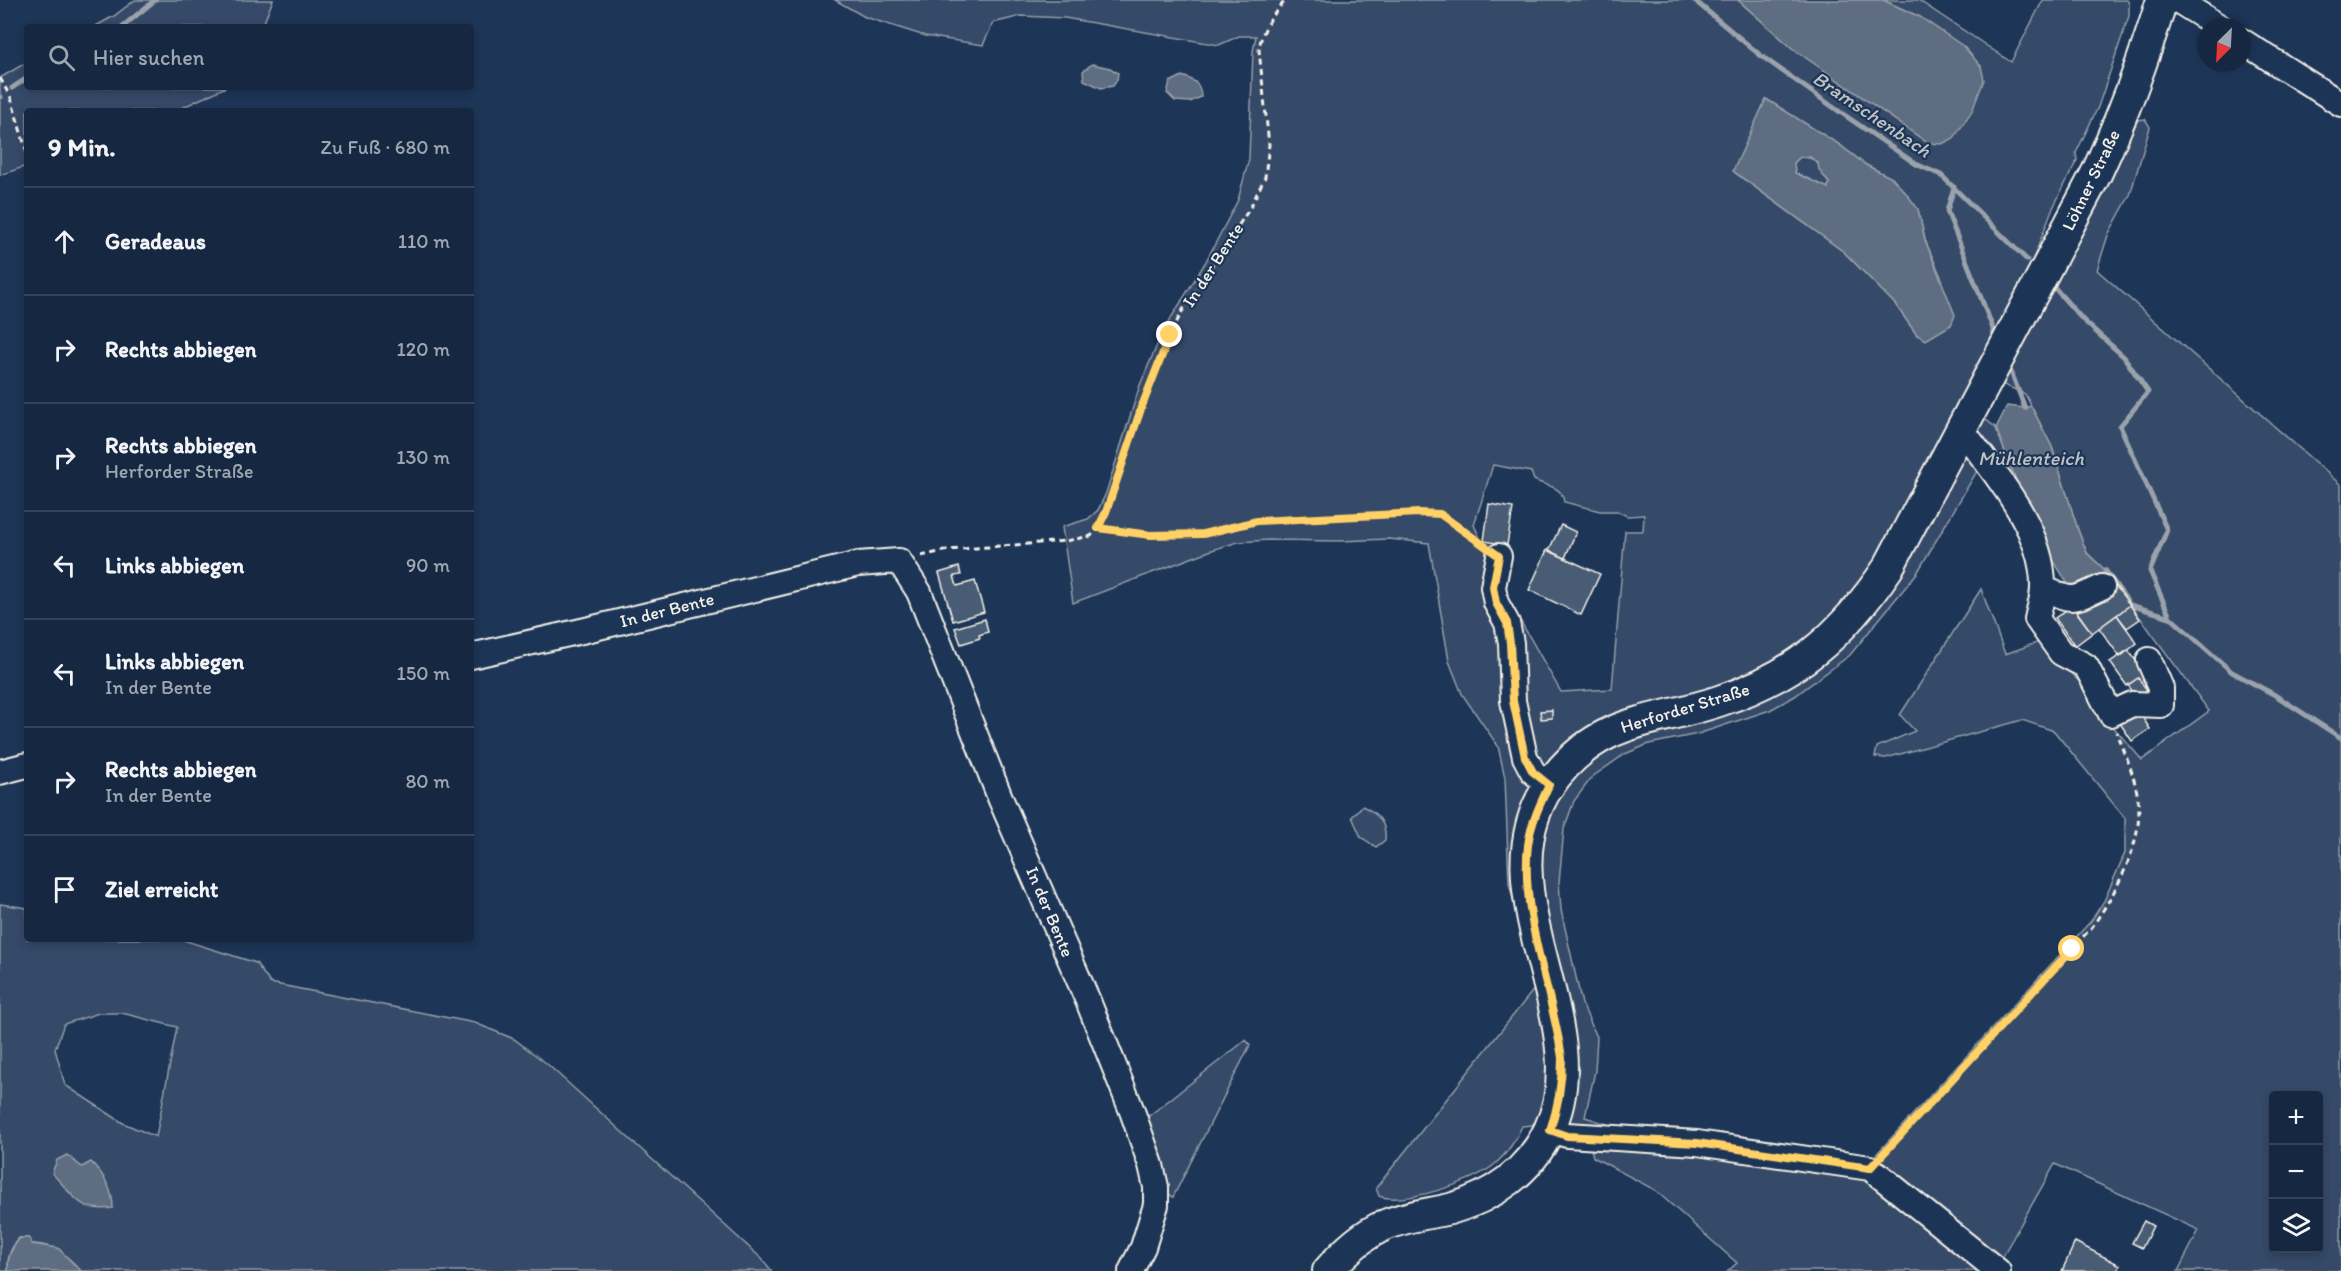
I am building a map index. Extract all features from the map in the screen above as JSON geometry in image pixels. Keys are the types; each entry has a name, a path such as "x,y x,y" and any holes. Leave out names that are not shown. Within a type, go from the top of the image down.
{"main road":[{"name":"Löhner Straße","path":"2002,352 2104,156 2144,57 2162,0"},
{"name":"Herforder Straße","path":"1328,1271 1341,1256 1363,1238 1383,1226 1480,1199 1504,1184 1525,1166 1550,1130 1559,1105 1562,1058 1530,903 1527,870 1528,844 1533,821 1549,785 1572,757 1606,733 1630,723 1719,701 1756,686 1789,670 1844,627 1868,598 1888,568 2002,352"}],"street":[{"path":"2177,0 2206,18"},
{"path":"2251,47 2341,104"},
{"path":"1962,430 2025,520 2039,552 2043,588 2037,619 2061,653 2086,666 2111,714 2132,704 2161,705 2161,688 2149,660"},
{"path":"1499,556 1493,587 1496,603 1507,623 1509,633 1513,701 1525,757 1533,772 1549,785"},
{"name":"In der Bente","path":"474,655 858,564 898,561 919,592 1001,800 1088,1001 1128,1100 1151,1166 1156,1187 1156,1205 1143,1247 1131,1271"},
{"path":"2043,588 2065,598 2076,599 2102,587"},
{"path":"0,772 24,766"},
{"path":"1550,1130 1567,1136 1697,1143 1870,1168 1998,1271"}],"path":[{"name":"In der Bente","path":"1098,528 1106,512 1142,406 1170,335 1185,306 1250,208 1264,177 1269,145 1259,50 1260,38 1266,25 1286,0"},
{"path":"0,78 11,98 24,143"},
{"path":"898,561 949,550 1066,541 1091,536 1098,528 1150,535 1203,534 1257,521 1395,514 1440,514 1499,556"},
{"path":"1870,1168 2092,927 2108,905 2130,856 2138,801 2135,783 2111,714"}],"shaded area":[{"path":"135,0 273,0 263,24 99,24"},
{"path":"835,0 1738,0 1792,48 1928,143 1920,17 1883,0 1918,0 2011,62 2043,0 2127,0 2129,16 2098,107 2076,153 2077,160 2051,212 2034,257 2055,280 2138,120 2145,119 2150,127 2130,195 2108,235 2097,270 2341,485 2341,1271 2178,1271 2199,1230 2055,1164 1994,1271 1728,1271 1737,1263 1655,1190 1593,1157 1590,1144 1574,1124 1538,1119 1532,1125 1522,1126 1500,1160 1472,1178 1421,1195 1390,1198 1379,1196 1376,1188 1535,988 1509,883 1505,778 1498,746 1462,694 1449,661 1429,543 1388,539 1238,542 1073,603 1062,527 1088,519 1098,510 1106,493 1140,385 1163,331 1205,263 1238,200 1249,159 1253,51 1256,36 1239,36 1219,45 1065,18 1021,16 993,23 983,45 925,36 865,17","holes":["1766,99 1840,145 1866,165 1892,178 1918,209 1925,240 1942,279 1917,335 1895,304 1844,252 1734,172","2002,384 2025,394 2052,447 2087,553 2105,570 2209,711 2142,760 2109,722 2097,699 2039,642 2005,654 1981,589 1900,715 1915,731 1877,747 1875,757 1886,758 2022,720 2054,731 2125,818 2125,853 2104,901 2091,921 1870,1161 1697,1135 1610,1125 1585,1117 1595,1071 1597,1037 1582,1004 1561,910 1559,882 1564,829 1574,801 1592,777 1625,754 1649,744 1698,734 1770,710 1795,696 1850,655 1917,573 1987,454 2023,500 1996,428 1984,418","1493,465 1531,472 1534,480 1557,489 1563,496 1564,502 1600,511 1617,511 1627,516 1644,515 1643,531 1625,531 1612,689 1561,692 1508,599 1474,525"]},
{"path":"24,64 24,90 220,90 181,108 24,108 24,167 0,175 0,78"},
{"path":"1800,157 1813,159 1819,165 1829,183 1828,188 1795,173 1794,163"},
{"path":"1362,806 1377,815 1383,824 1385,840 1376,847 1361,837 1352,817"},
{"path":"0,904 24,908 24,942 190,942 256,963 270,983 475,1023 514,1039 546,1063 762,1259 772,1271 81,1271 66,1256 53,1249 32,1244 29,1238 19,1238 10,1253 8,1271 0,1271","holes":["99,1013 122,1013 177,1027 156,1137 123,1123 65,1085 55,1049 64,1024"]},
{"path":"1246,1040 1250,1045 1173,1197 1162,1188 1141,1122"}],"water":[{"path":"1738,0 1883,0 1920,17 1963,46 1981,66 1984,80 1972,111 1954,138 1942,144 1928,143 1792,48"},
{"path":"1092,64 1110,68 1118,73 1113,86 1101,88 1084,80 1083,71"},
{"path":"1182,76 1196,83 1200,88 1201,97 1190,102 1175,101 1167,93 1170,82"},
{"path":"1766,99 1840,145 1866,165 1892,178 1918,209 1925,240 1955,315 1951,325 1926,340 1917,335 1895,304 1844,252 1733,171","holes":["1800,157 1810,157 1818,163 1819,170 1829,183 1828,188 1795,173 1794,163"]},
{"name":"Mühlenteich","path":"2007,406 2025,408 2031,406 2052,447 2087,553 2105,570 2102,574 2073,585 2068,584 2046,547 1996,428"},
{"path":"67,1155 82,1167 91,1162 96,1167 104,1177 109,1189 113,1208 101,1209 84,1205 52,1173 57,1160"},
{"path":"20,1238 29,1238 32,1244 58,1248 81,1271 8,1271 10,1253"}],"building":[{"path":"1489,504 1513,508 1507,545 1484,541"},
{"path":"1561,525 1576,532 1565,558 1549,550"},
{"path":"1547,550 1600,574 1581,615 1529,590"},
{"path":"959,567 961,575 954,576 957,586 975,581 984,612 953,621 939,573"},
{"path":"2115,585 2130,605 2092,633 2077,612"},
{"path":"2130,605 2140,619 2127,628 2117,615"},
{"path":"2072,606 2092,633 2075,646 2055,618"},
{"path":"2117,615 2137,643 2120,657 2099,628"},
{"path":"985,619 988,632 979,635 980,638 961,644 955,628"},
{"path":"2128,650 2154,685 2147,690 2138,678 2127,686 2110,662"},
{"path":"2138,678 2147,690 2137,698 2128,685"},
{"path":"2135,706 2150,729 2132,741 2117,719"},
{"path":"1552,710 1552,718 1541,719 1540,711"},
{"path":"2144,1221 2153,1226 2142,1248 2132,1243"},
{"path":"2075,1242 2120,1265 2117,1271 2062,1271"}],"waterway":[{"path":"126,24 155,0"},
{"name":"Bramschenbach","path":"1694,0 1760,55 1840,112 1916,164 1941,175 2027,260"},
{"path":"12,88 24,80"},
{"path":"1954,187 1947,211 1992,326 1995,340"},
{"name":"Bramschenbach","path":"2053,286 2083,320 2124,357 2148,392 2120,426 2167,530 2150,571 2170,617 2232,672 2275,695 2341,738"},
{"path":"2010,369 2025,408"},
{"path":"2105,570 2130,605 2170,617"}],"route":[{"path":"1170,335 1142,406 1106,512 1098,528 1150,535 1203,534 1257,521 1312,517 1440,514 1499,556 1493,587 1496,603 1507,623 1513,701 1525,757 1533,772 1549,785 1533,821 1528,844 1527,870 1530,903 1558,1028 1562,1058 1559,1105 1550,1130 1567,1136 1697,1143 1870,1168 2072,949"}]}
